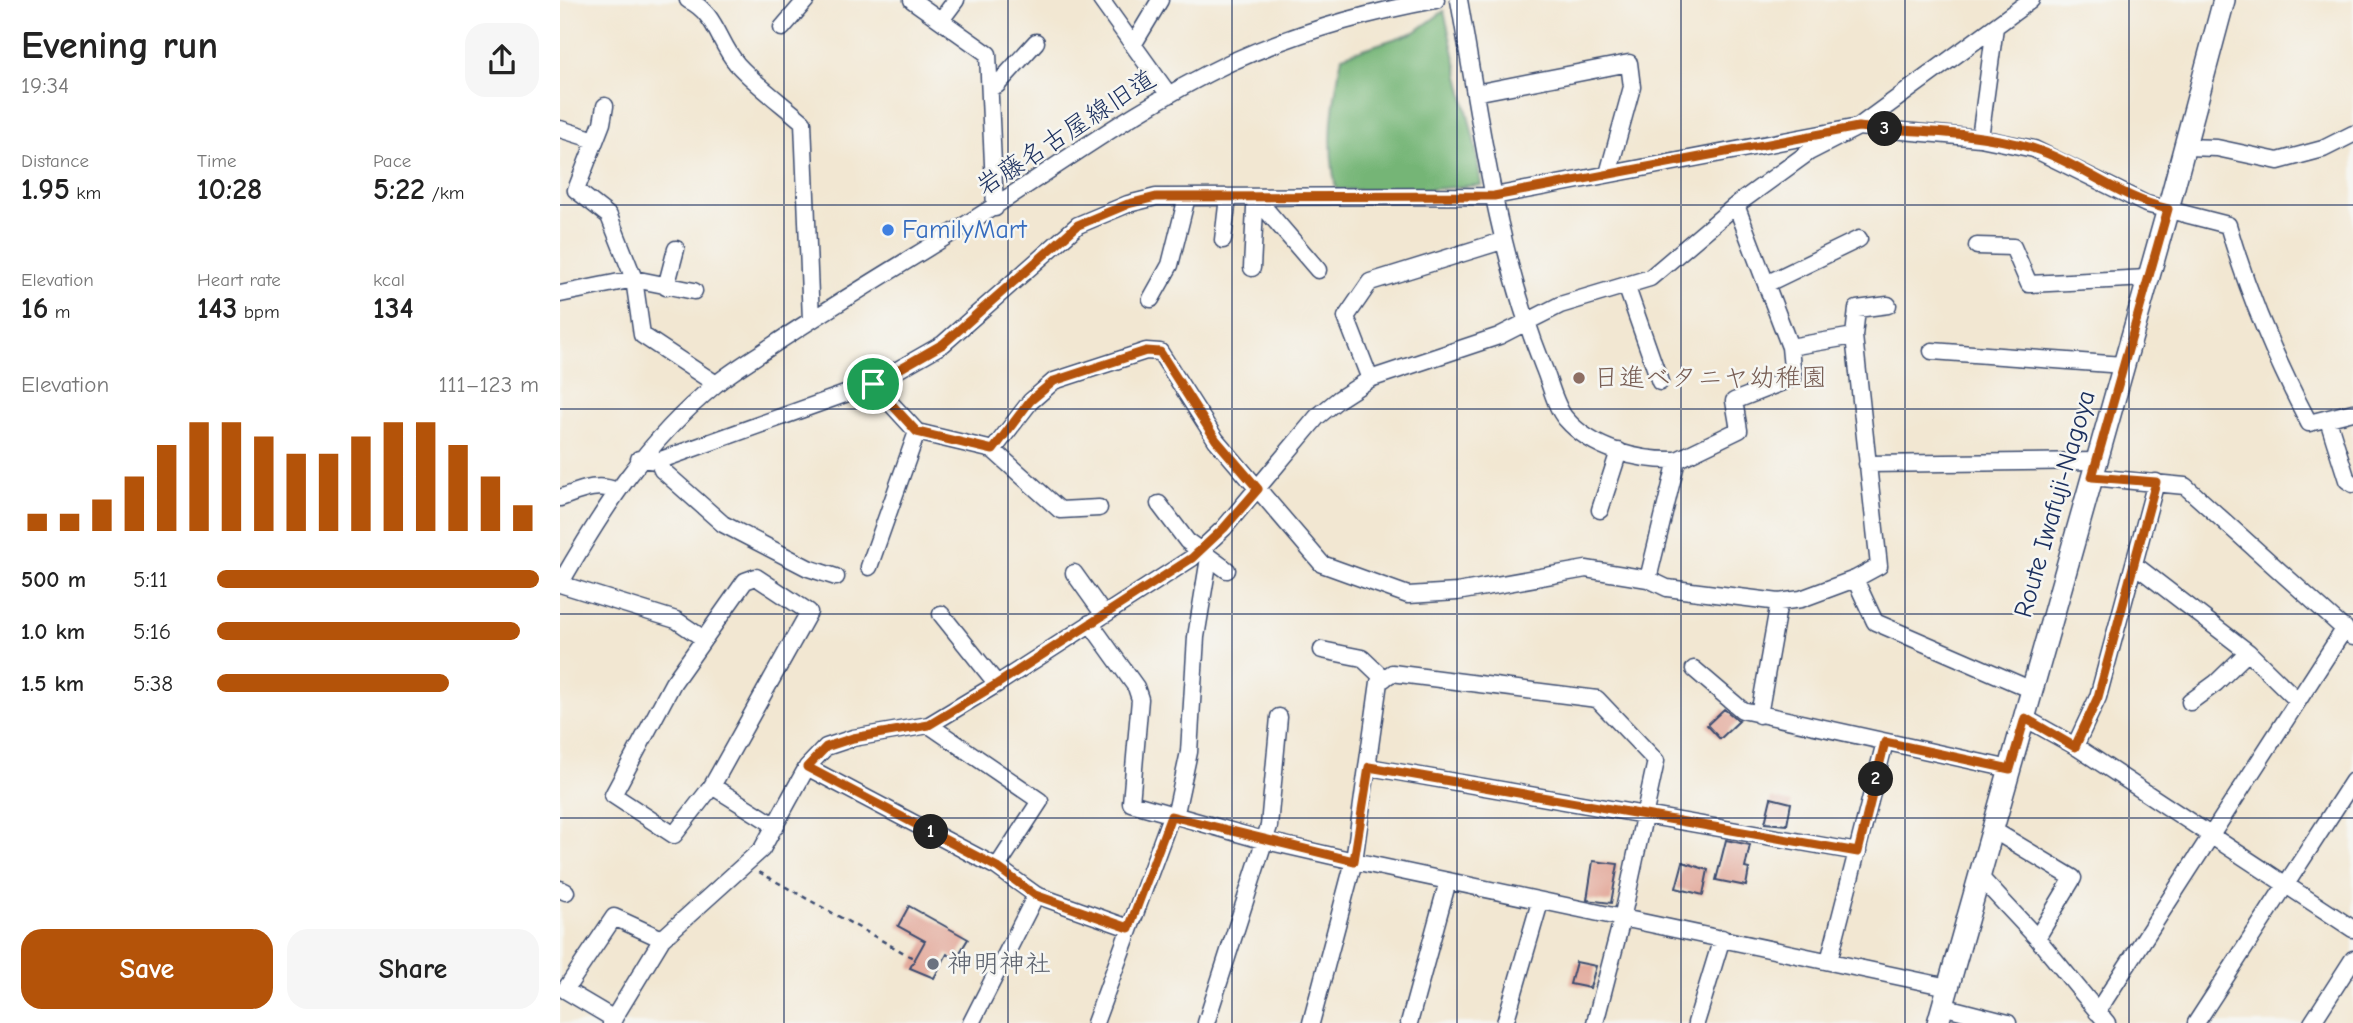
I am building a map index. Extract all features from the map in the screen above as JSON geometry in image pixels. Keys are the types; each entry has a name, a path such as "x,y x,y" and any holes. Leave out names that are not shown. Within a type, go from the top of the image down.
{"main road":[{"name":"Route Iwafuji-Nagoya","path":"1943,1005 2168,209 2224,0"}],"street":[{"path":"688,0 699,5 711,18 736,63 803,122 811,320"},
{"path":"782,28 806,0"},
{"path":"912,0 988,54 995,208"},
{"path":"941,20 956,0"},
{"path":"1101,0 1169,95"},
{"path":"1133,45 1160,0"},
{"name":"岩藤名古屋線旧道","path":"560,584 639,459 716,384 811,320 995,208 1169,95 1229,64 1300,34 1380,10 1436,0"},
{"path":"1459,0 1502,241 1526,323 1564,417 1581,432 1638,459 1677,460 1739,430 1734,401 1793,377 1790,347 1736,205"},
{"path":"662,939 614,917 565,990 612,1021 662,939 762,849 807,767 826,747 853,738 929,725 1185,562 1204,554 1317,417 1370,379 1499,335 1560,305 1650,278 1736,205 1809,152 1858,127 2031,0"},
{"path":"1980,138 1995,27"},
{"path":"990,88 997,85 1036,42"},
{"path":"1475,93 1629,63 1632,87 1608,174"},
{"path":"605,106 576,190 609,216 635,279 642,335 716,384"},
{"path":"639,459 658,461 873,384 943,344 1078,225 1128,204 1156,197 1256,199 1494,196 1858,127 1980,138 2034,149 2146,204 2228,225 2256,306 2309,423 2353,412"},
{"path":"560,129 595,140"},
{"path":"2185,147 2217,148 2278,161 2322,149 2353,134"},
{"path":"1151,299 1170,265 1187,197"},
{"path":"1223,240 1228,197"},
{"path":"1252,268 1256,199"},
{"path":"1256,199 1318,270"},
{"path":"1766,284 1859,239"},
{"path":"1370,379 1346,317 1370,282 1502,241"},
{"path":"1977,246 2014,247 2029,284 2148,278"},
{"path":"666,287 676,249"},
{"path":"560,294 635,279 694,291"},
{"path":"1626,285 1660,382"},
{"path":"993,450 1030,401 1054,381 1146,351 1160,352 1216,440 1322,564 1408,595 1457,592 1586,569 1648,579 1667,588 1779,602 1801,599 1856,579 1879,566 1854,336 1857,309 1888,305"},
{"path":"1790,347 1854,336"},
{"path":"1931,351 2123,365"},
{"path":"873,384 917,432 993,450 1060,510 1099,508"},
{"path":"2328,420 2347,480 2353,484"},
{"path":"869,567 917,432"},
{"path":"1600,510 1619,451"},
{"path":"1648,579 1677,460"},
{"path":"658,461 662,470 723,524 807,568 836,577"},
{"path":"1867,464 2094,469 2185,486 2349,633 2297,700 2210,837 2102,1018 2037,938 1979,876"},
{"path":"2075,747 2098,697 2156,482"},
{"path":"560,498 591,487 606,486 617,491"},
{"path":"1185,562 1180,548 1153,502 1187,541 1227,570"},
{"path":"1095,1023 1173,816 1189,752 1204,554"},
{"path":"2135,565 2248,652 2297,700"},
{"path":"1074,573 1140,699 1131,803 1262,840 1354,861 1829,961 1943,1005 2008,1023"},
{"path":"756,578 809,612 712,786 674,835 613,795 673,683 704,639 745,582 756,578"},
{"path":"1856,579 1875,622 2032,690"},
{"path":"560,584 676,620 704,639"},
{"path":"1759,715 1779,602"},
{"path":"941,614 997,684"},
{"path":"1322,650 1362,658 1384,679"},
{"path":"2190,702 2216,683 2248,652"},
{"path":"1694,669 1742,710 2010,769"},
{"path":"1311,1023 1354,861 1379,682 1392,673 1597,699 1656,761 1622,919 1595,1023"},
{"path":"1206,1023 1262,840 1269,826 1279,717"},
{"path":"2025,718 2075,747 2353,929"},
{"path":"929,725 1040,801 997,867"},
{"path":"1829,961 1885,742"},
{"path":"807,767 997,867 1035,895 1129,928"},
{"path":"1369,767 1858,852"},
{"path":"2196,1023 2353,781"},
{"path":"712,786 776,827"},
{"path":"1993,830 2073,878 2037,938"},
{"path":"1409,1023 1448,881"},
{"path":"971,1023 1035,895"},
{"path":"1505,1023 1539,902"},
{"path":"1696,1023 1722,938"},
{"path":"2312,1023 2353,958"}],"path":[{"path":"746,864 915,959"}],"green space":[{"path":"1444,11 1476,149 1481,185 1399,192 1336,189 1331,138 1342,56 1415,32"}],"building":[{"path":"1724,709 1739,721 1720,739 1707,725"},
{"path":"1771,798 1791,803 1787,825 1765,823"},
{"path":"1726,840 1750,845 1745,868 1749,869 1746,886 1716,880"},
{"path":"1593,861 1618,864 1611,903 1587,900"},
{"path":"1683,862 1708,870 1703,895 1676,888"},
{"path":"909,906 968,939 956,959 947,954 934,978 910,968 925,941 898,926"},
{"path":"1576,962 1596,966 1590,988 1570,984"}],"place":[{"name":"FamilyMart","path":"888,230"},
{"name":"日進ベタニヤ幼稚園","path":"1579,378"},
{"name":"神明神社","path":"933,964"}],"route":[{"path":"1858,127 1980,138 2034,149 2146,204 2168,209 2092,477 2156,482 2098,697 2075,747 2025,718 2010,769 1885,742 1858,852 1369,767 1354,861 1171,816 1129,928 1035,895 997,867 807,767 826,747 853,738 929,725 997,684 1192,558 1224,528 1258,489 1216,440 1160,352 1146,351 1054,381 1030,401 993,450 917,432 873,384 943,344 1078,225 1101,213 1156,197 1494,196 1858,127"}]}
